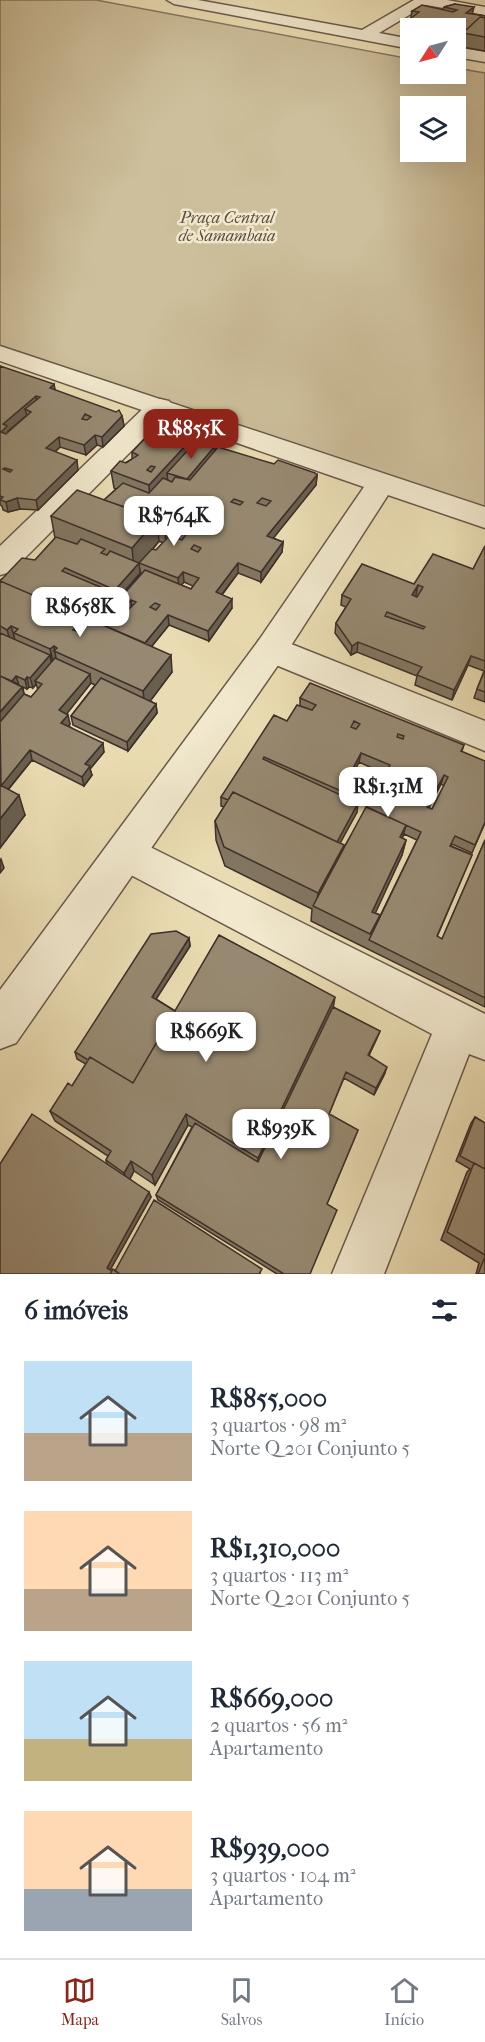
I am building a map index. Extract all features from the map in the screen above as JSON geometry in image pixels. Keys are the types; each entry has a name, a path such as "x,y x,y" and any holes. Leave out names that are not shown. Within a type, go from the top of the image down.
{"street":[{"path":"174,0 204,2 400,42"},
{"path":"365,35 423,0 472,4 485,11"},
{"path":"466,54 485,57"},
{"path":"0,353 485,518"},
{"path":"0,564 13,533 160,407"},
{"path":"0,1028 271,649 381,483"},
{"path":"271,649 485,736"},
{"path":"126,853 472,1031 358,1274"}],"green space":[{"name":"Praça Central de Samambaia","path":"0,0 96,0 400,57 400,84 466,84 466,70 485,73 485,524 0,358"}],"building":[{"path":"455,4 474,7 466,13 485,16 485,18 480,17 466,30 466,18 412,18 419,12 412,11 422,5 453,12 457,10 444,7"},
{"path":"480,17 485,18 485,37 466,34 466,30"},
{"path":"0,366 54,384 50,388 116,412 119,410 122,416 102,437 95,435 84,445 59,437 46,448 77,460 36,500 17,498 6,502 0,500 3,497 0,496","holes":["36,396 40,397 25,409 31,412 6,434 1,432 7,426 3,424","85,414 91,417 87,420 82,419"]},
{"path":"177,424 198,432 149,485 111,471 120,461 126,463 138,455 132,452 154,429","holes":["151,466 155,467 151,472 147,470"]},
{"path":"197,440 215,446 187,479 167,473"},
{"path":"218,447 274,464 278,460 317,475 267,536 283,542 261,572 238,563 216,592 232,599 208,631 168,615 145,643 89,619 85,624 84,617 0,581 22,558 35,560 56,537 77,544 81,539 105,549 101,553 107,555 110,551 139,563 169,536 182,540 188,532 172,526 165,534 159,531 157,518 104,500 123,483 149,493 163,478 172,482 175,477 190,480","holes":["262,498 271,501 266,506 257,503","234,499 243,502 240,505 231,502","194,545 201,548 198,552 191,549","139,563 178,578 183,572 199,578 191,589 145,570 122,596 62,571 65,568 115,590","131,600 136,602 124,614 120,612","155,603 160,605 156,610 150,607"]},
{"path":"77,490 157,519 132,548 51,516"},
{"path":"485,546 485,661 471,656 454,690 417,675 422,667 358,642 352,646 336,623 351,599 342,595 362,564 414,584 433,554 473,569","holes":["418,585 423,587 417,597 412,595","387,612 425,627 423,629 385,616"]},
{"path":"0,581 84,617 73,630 79,632 89,619 171,655 143,691 54,651 57,648 54,646 50,649 14,633 18,629 11,626 7,630 0,626"},
{"path":"0,633 50,655 30,678 27,677 25,680 16,676 12,681 0,676"},
{"path":"55,658 90,674 59,710 68,715 61,723 103,743 85,764 90,766 82,777 30,750 1,786 0,722 24,694 31,697 42,684 35,681"},
{"path":"485,670 485,692 477,689"},
{"path":"0,676 22,687 0,712"},
{"path":"101,678 156,704 127,742 71,716"},
{"path":"310,683 464,745 461,751 485,761 485,822 475,845 455,836 450,846 472,855 437,936 442,939 485,840 485,998 369,940 421,832 367,807 390,765 361,753 341,791 264,757 263,759 358,803 337,842 233,792 228,800 221,797 274,715 287,721 297,705 312,710 316,705 300,698","holes":["354,721 360,724 356,729 351,727","444,775 448,777 432,809 427,807"]},
{"path":"0,785 19,795 0,819"},
{"path":"233,792 344,845 318,893 224,847 215,821"},
{"path":"366,807 406,825 400,837 406,840 372,912 380,915 370,934 313,906"},
{"path":"176,931 189,938 152,997 175,1011 133,1083 90,1057 88,1060 75,1052 151,934"},
{"path":"219,935 335,997 258,1158 186,1114 152,1175 131,1161 124,1173 106,1160 111,1151 50,1111 68,1083 72,1086 90,1057 133,1083"},
{"path":"333,1007 380,1031 368,1055 387,1067 376,1088 346,1072 329,1114 358,1130 327,1204 337,1210 310,1274 284,1274 156,1195 195,1123 258,1162"},
{"path":"32,1114 149,1192 107,1268 112,1271 110,1274 0,1274 0,1164"},
{"path":"475,1117 485,1123 485,1169 460,1156"},
{"path":"474,1163 485,1169 485,1255 447,1232"},
{"path":"154,1200 262,1269 259,1274 120,1274 115,1271"},
{"path":"484,1259 485,1274 478,1274"},
{"path":"113,1269 120,1274 110,1274"}]}
